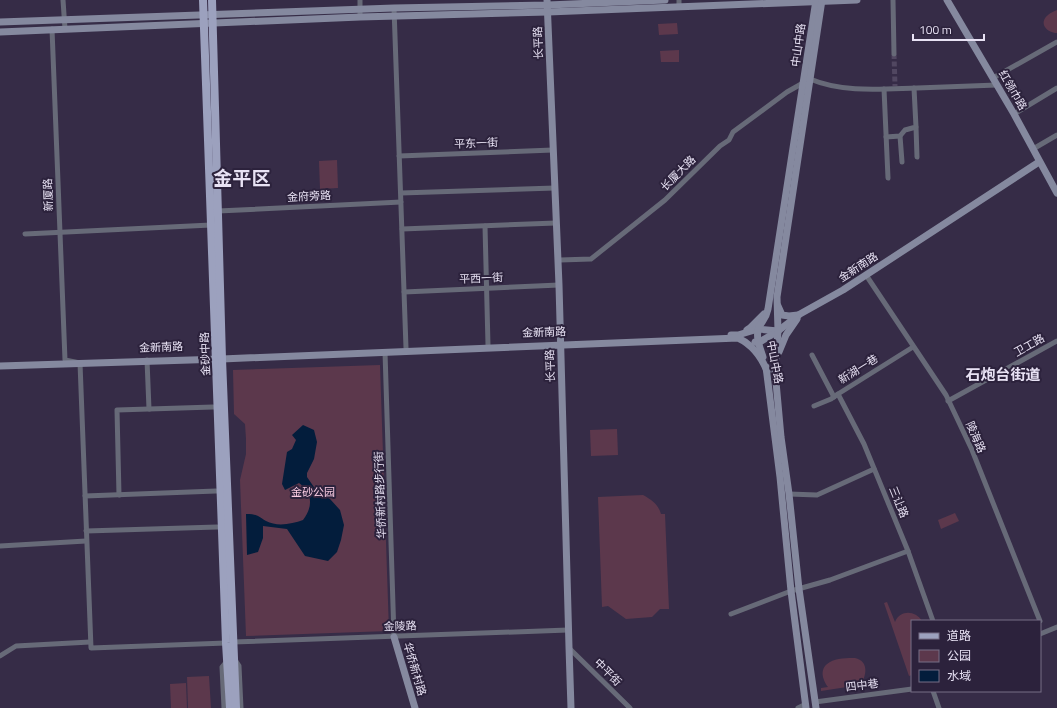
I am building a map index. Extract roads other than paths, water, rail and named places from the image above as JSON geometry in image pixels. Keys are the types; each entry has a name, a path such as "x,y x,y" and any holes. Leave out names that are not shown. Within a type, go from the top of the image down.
{"main road":[{"name":"金砂中路","path":"203,0 208,15 209,24 218,210 219,358"},
{"name":"金砂中路","path":"208,15 212,0"},
{"name":"金砂中路","path":"209,24 211,225 219,358 230,642 236,708"},
{"name":"金砂中路","path":"230,708 231,659"}],"street":[{"path":"63,0 65,29"},
{"path":"360,0 360,17"},
{"path":"0,32 395,16 615,1 665,0"},
{"path":"0,22 394,8 857,0"},
{"path":"893,0 894,54"},
{"name":"红领巾路","path":"947,0 1014,114 1057,193"},
{"name":"中山中路","path":"806,706 795,590 789,494 781,437 775,371 778,331 777,297 810,79 819,1"},
{"name":"中山中路","path":"816,705 795,590 767,371 758,343 758,328 766,318 768,309 803,83 819,1"},
{"name":"长平路","path":"549,6 553,150 562,343 573,708"},
{"name":"长平路","path":"549,6 560,260 568,630 573,708"},
{"path":"394,8 406,348"},
{"name":"新厦路","path":"52,30 65,360"},
{"path":"810,79 821,84 845,88 884,89 995,81 1057,42"},
{"name":"长厦大路","path":"560,260 591,259 665,200 720,146 729,140 733,132 787,92 803,83"},
{"path":"914,88 917,157"},
{"path":"1014,114 1057,88"},
{"path":"884,89 888,178"},
{"path":"902,162 900,136 905,130 916,127"},
{"path":"1033,149 1057,135"},
{"path":"886,137 900,136"},
{"name":"平东一街","path":"399,156 553,150"},
{"name":"金新南路","path":"0,366 385,352 738,336 758,328 778,331 800,314 838,293 1039,162"},
{"path":"400,193 555,188"},
{"name":"金府旁路","path":"218,210 401,202"},
{"path":"402,229 556,223"},
{"path":"25,234 211,225"},
{"path":"485,226 488,345"},
{"name":"陵海路","path":"866,274 948,401 972,450 1040,620"},
{"name":"平西一街","path":"404,292 559,285"},
{"path":"777,297 782,314 789,316 800,314"},
{"path":"738,336 750,328 768,309"},
{"path":"775,371 776,359 782,344 786,335 800,314"},
{"path":"738,336 758,343 778,331"},
{"path":"738,336 758,354 767,371"},
{"name":"卫工路","path":"948,401 1057,341"},
{"name":"金新南路","path":"0,362 219,358 406,348 562,343"},
{"name":"新湖一巷","path":"814,406 836,395 913,347"},
{"name":"华侨新村路步行街","path":"385,352 394,636"},
{"name":"三让路","path":"812,355 864,444 908,551 932,620"},
{"path":"0,656 16,646 90,642 80,363 65,360"},
{"path":"147,360 149,409"},
{"path":"119,495 117,410 213,407"},
{"path":"789,494 817,494 874,469"},
{"path":"85,496 216,491"},
{"path":"86,531 217,527"},
{"path":"0,546 86,540"},
{"path":"731,614 908,551"},
{"path":"1042,633 1057,628"},
{"name":"金陵路","path":"90,642 91,648 568,630"},
{"name":"华侨新村路","path":"394,636 415,708"},
{"name":"中平街","path":"571,650 630,708"},
{"path":"224,708 222,667 231,659 239,666 241,708"},
{"name":"四中巷","path":"816,705 911,689"},
{"path":"933,692 939,708"},
{"path":"798,708 806,706"}],"water":[{"path":"303,425 314,430 317,442 314,459 307,473 307,477 318,493 330,499 340,510 344,525 337,552 328,561 305,556 287,529 263,526 263,538 258,552 247,555 246,514 255,515 270,523 284,524 303,520 309,510 310,500 304,487 299,483 285,490 282,484 287,452 292,449 296,440 292,435"}],"tunnel":[{"path":"894,54 895,86"}],"district":[{"name":"金平区","path":"242,177"},
{"name":"石炮台街道","path":"1003,374"}],"park label":[{"name":"金砂公园","path":"313,492"}]}
